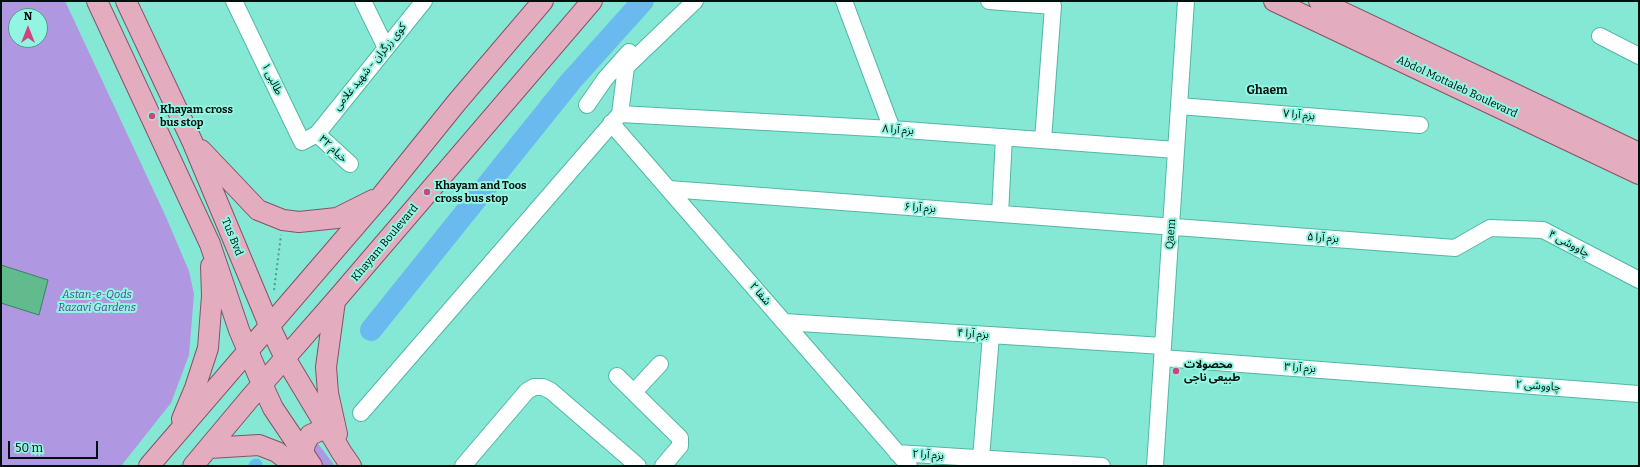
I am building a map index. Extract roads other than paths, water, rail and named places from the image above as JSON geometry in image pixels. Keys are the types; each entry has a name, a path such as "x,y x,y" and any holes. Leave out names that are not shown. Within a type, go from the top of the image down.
{"main road":[{"path":"97,1 210,244 248,351 262,384 273,408 303,462"},
{"name":"Tus Bvd","path":"126,1 192,140 269,325 285,358 347,460"},
{"path":"149,466 382,195 457,102 543,1"},
{"name":"Khayam Boulevard","path":"193,466 592,1"},
{"name":"Abdol Mottaleb Boulevard","path":"1274,1 1639,174"},
{"name":"Abdol Mottaleb Boulevard","path":"1319,1 1639,153"},
{"path":"192,140 258,210 283,220 299,222 337,218 382,195"},
{"path":"176,434 195,388 208,348 212,296 210,244"},
{"path":"335,301 326,367 328,393 347,460"},
{"path":"303,462 305,444 310,435 319,431 329,430"},
{"path":"208,448 259,445 303,462"}],"street":[{"name":"طالبی ۱","path":"234,1 302,142 317,134"},
{"path":"364,1 386,48"},
{"name":"کوی زرگران - شهید غلامی","path":"317,134 424,1"},
{"path":"586,105 619,62 680,1"},
{"path":"362,412 615,119 626,67 695,1"},
{"path":"844,1 892,129"},
{"path":"989,1 1053,6 1043,140"},
{"name":"Qaem","path":"1155,466 1186,1"},
{"path":"1600,36 1639,56"},
{"name":"بزم آرا ۷","path":"1179,106 1420,125"},
{"name":"بزم آرا ۸","path":"615,119 892,129 1176,150"},
{"name":"شفا ۲","path":"615,119 669,189 909,466"},
{"name":"خیام ۳۲","path":"317,134 350,164"},
{"path":"1000,214 1004,137"},
{"name":"بزم آرا ۶","path":"669,189 1171,226"},
{"name":"بزم آرا ۵","path":"1171,226 1455,248 1472,238"},
{"name":"چاووشی ۴","path":"1472,238 1490,228 1543,230 1639,280"},
{"name":"بزم آرا ۴","path":"784,322 991,335 1163,352"},
{"path":"981,458 991,335"},
{"name":"بزم آرا ۳","path":"1163,352 1437,378"},
{"path":"634,392 660,364"},
{"path":"617,376 680,438 680,446 663,466"},
{"name":"چاووشی ۲","path":"1437,378 1639,394"},
{"path":"462,466 527,391 534,387 543,387 551,391 638,466"},
{"name":"بزم آرا ۲","path":"897,453 1102,466"}],"waterway":[{"path":"371,330 571,81 643,1"}],"place":[{"name":"Khayam cross bus stop","path":"152,116"},
{"name":"Khayam and Toos cross bus stop","path":"427,192"},
{"name":"محصولات طبیعی ناجی","path":"1176,371"}],"district":[{"name":"Ghaem","path":"1267,91"}],"park label":[{"name":"Astan-e-Qods Razavi Gardens","path":"97,301"}]}
